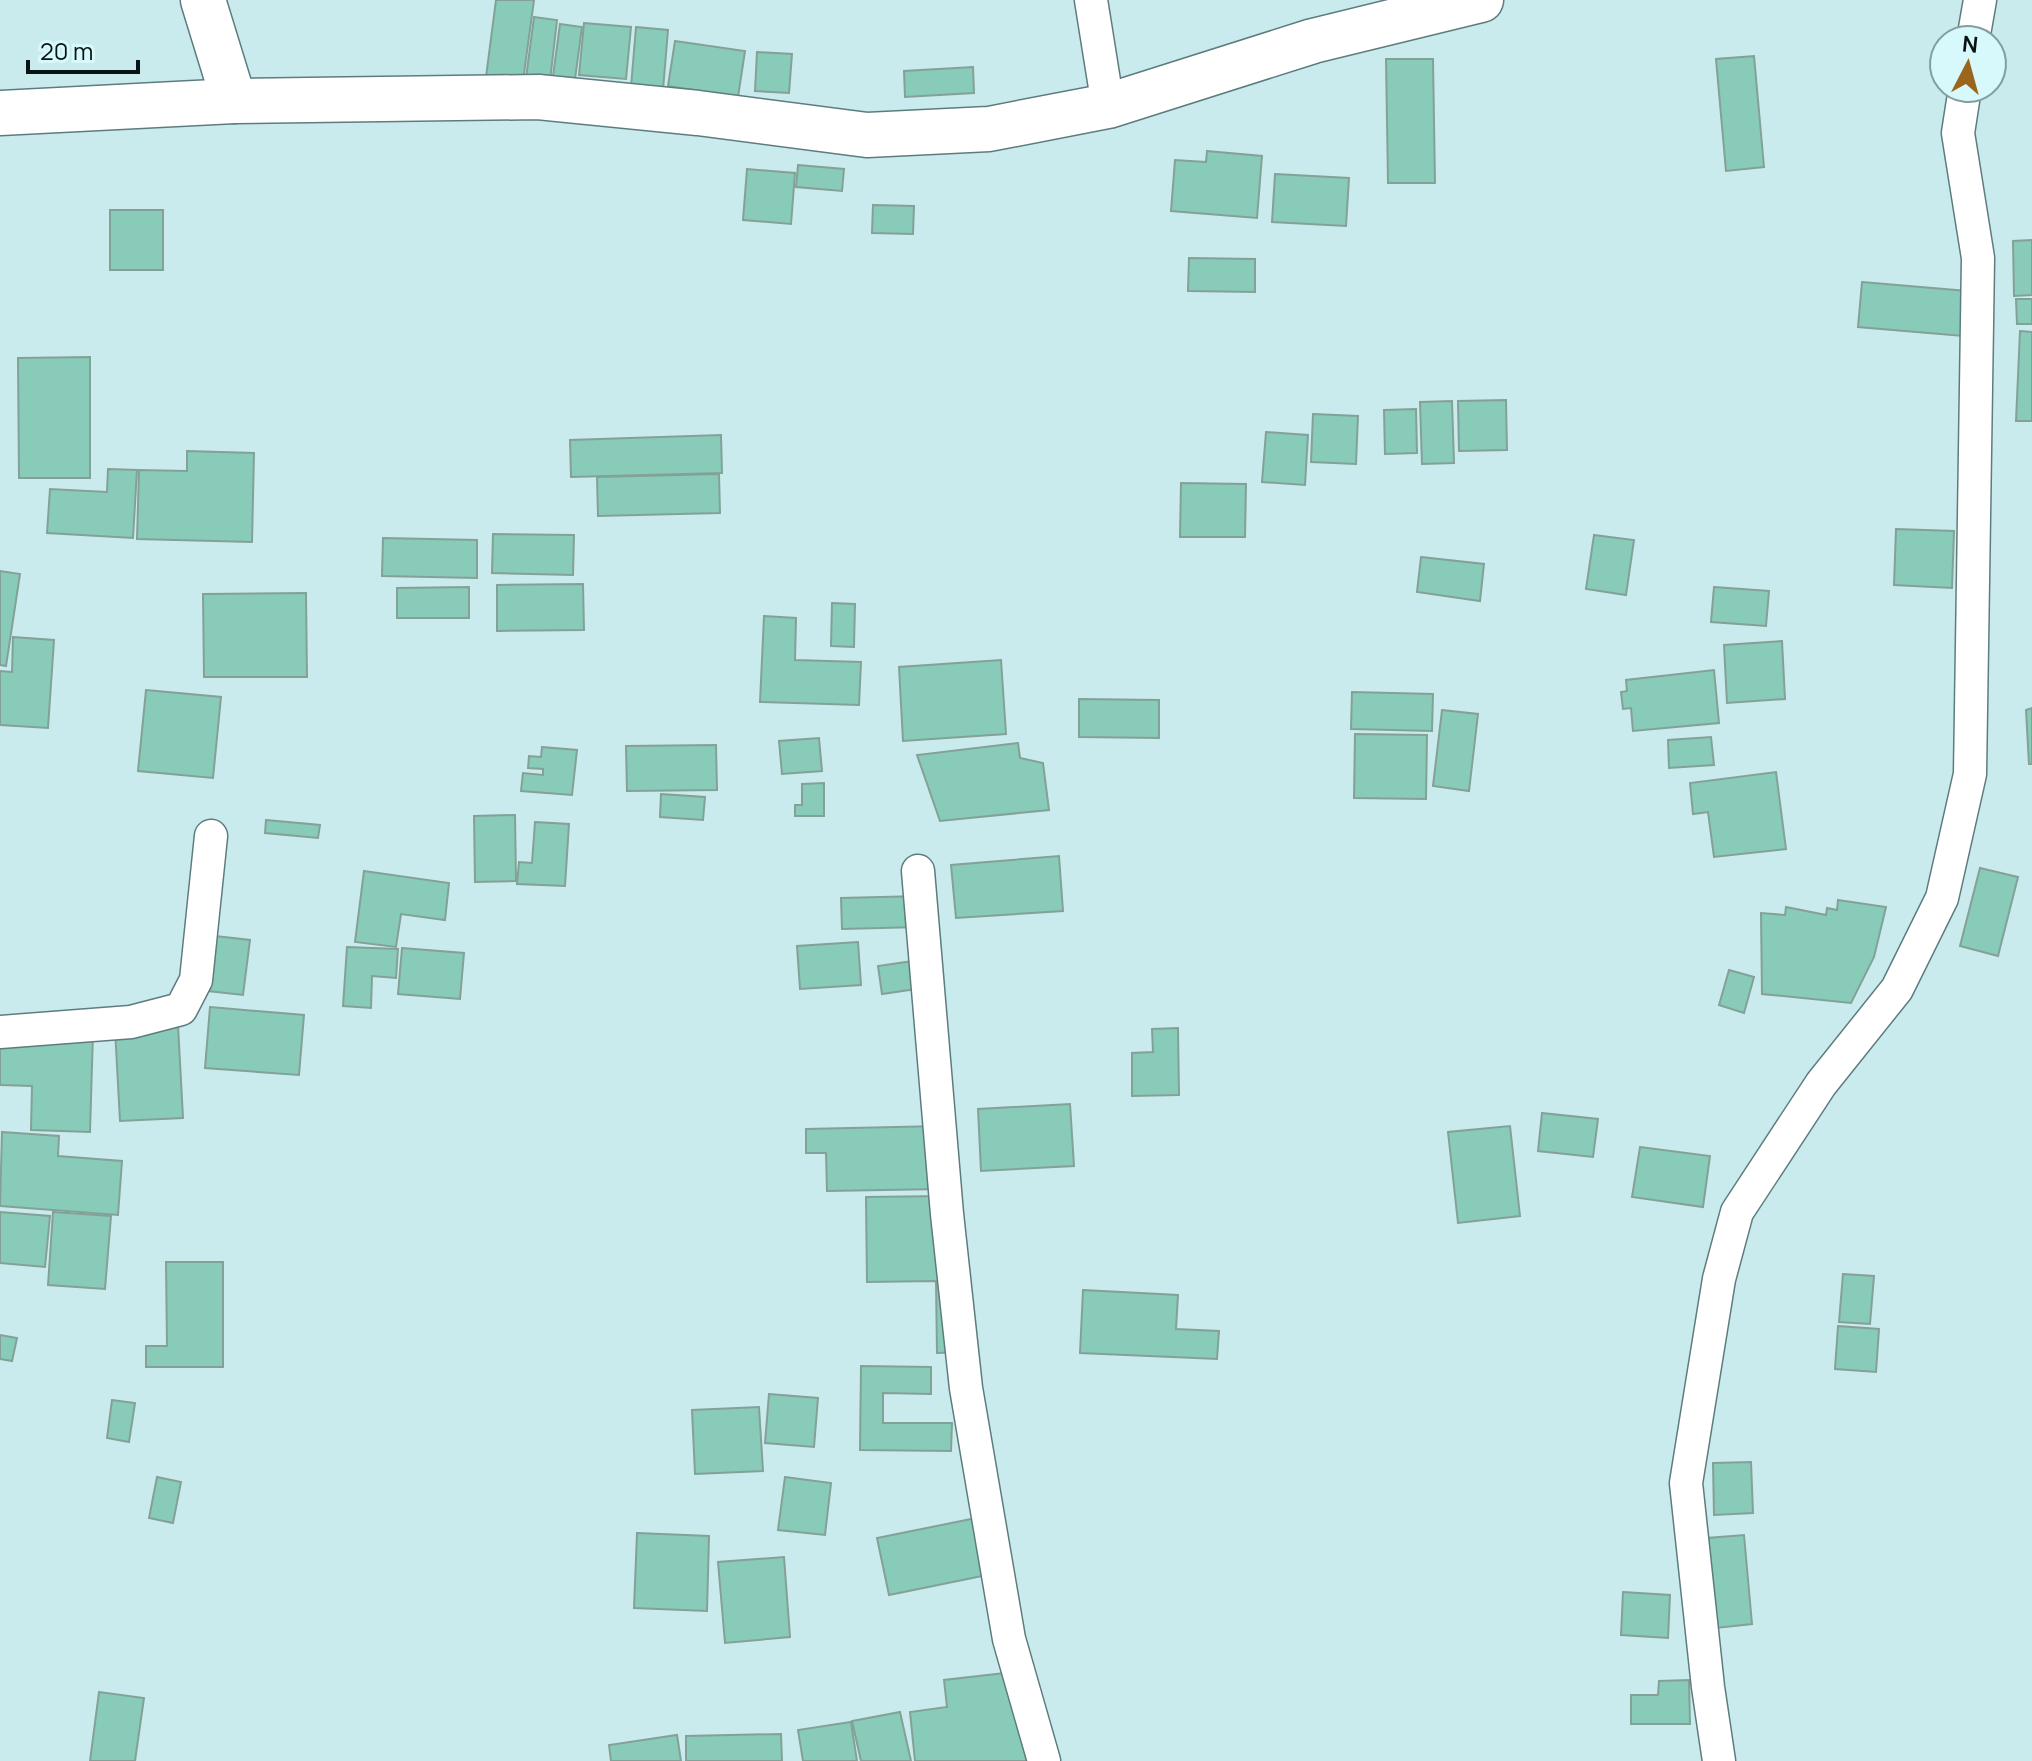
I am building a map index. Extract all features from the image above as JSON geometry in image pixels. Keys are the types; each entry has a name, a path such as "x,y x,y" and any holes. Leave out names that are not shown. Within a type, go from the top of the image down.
{"main road":[{"path":"203,0 234,101"},
{"path":"0,113 234,101 538,97 698,113 867,135 989,129 1108,106 1313,41 1481,0"}],"street":[{"path":"1091,0 1108,106"},
{"path":"1976,24 1980,0"},
{"path":"1719,1761 1686,1483 1719,1279 1737,1212 1821,1084 1897,989 1936,911 1942,898 1970,774 1978,258 1958,133 1963,104"},
{"path":"0,1032 131,1022 181,1009 196,980 211,836"},
{"path":"918,871 947,1214 966,1388 1009,1639 1044,1761"}],"building":[{"path":"496,0 534,0 523,81 486,77"},
{"path":"534,17 557,20 550,81 526,78"},
{"path":"584,23 631,27 626,79 579,75"},
{"path":"560,24 582,27 575,79 553,76"},
{"path":"636,27 668,30 663,90 631,87"},
{"path":"675,41 745,51 738,97 668,86"},
{"path":"757,52 792,54 789,93 755,91"},
{"path":"1754,56 1764,167 1726,171 1716,59"},
{"path":"1386,59 1433,59 1435,183 1388,183"},
{"path":"973,67 974,93 905,97 904,71"},
{"path":"1207,151 1262,156 1257,218 1171,211 1175,160 1206,162"},
{"path":"798,165 844,169 842,191 796,187"},
{"path":"747,169 795,173 791,224 743,220"},
{"path":"1275,174 1349,178 1346,226 1272,222"},
{"path":"873,205 914,206 913,234 872,233"},
{"path":"110,210 163,210 163,270 110,270"},
{"path":"2032,240 2032,295 2014,296 2013,241"},
{"path":"1189,258 1255,259 1255,292 1188,291"},
{"path":"1862,282 1967,291 1963,336 1858,327"},
{"path":"2016,299 2032,299 2032,324 2017,324"},
{"path":"2020,331 2032,332 2032,421 2016,421"},
{"path":"90,357 90,478 19,478 18,358"},
{"path":"1506,400 1507,450 1459,451 1458,401"},
{"path":"1452,401 1454,463 1422,464 1420,402"},
{"path":"1416,409 1417,453 1385,454 1384,410"},
{"path":"1313,414 1358,416 1356,464 1311,462"},
{"path":"1266,432 1308,435 1305,485 1262,482"},
{"path":"721,435 722,473 571,477 570,440"},
{"path":"187,451 254,453 252,542 137,539 139,470 187,471"},
{"path":"108,469 137,470 133,538 47,533 50,489 107,492"},
{"path":"719,474 720,513 598,516 597,477"},
{"path":"1181,483 1246,484 1245,537 1180,537"},
{"path":"1896,529 1954,531 1952,588 1894,585"},
{"path":"493,534 574,535 573,575 492,573"},
{"path":"1594,535 1634,540 1626,595 1586,589"},
{"path":"383,538 477,540 477,578 382,576"},
{"path":"1421,557 1484,564 1480,601 1417,592"},
{"path":"0,571 20,574 6,666 0,665"},
{"path":"583,584 584,630 497,631 497,585"},
{"path":"469,587 469,618 397,618 397,588"},
{"path":"1714,587 1769,591 1766,626 1711,622"},
{"path":"306,593 307,677 204,677 203,594"},
{"path":"832,603 855,604 854,647 831,646"},
{"path":"764,616 796,618 795,660 861,662 859,705 760,702"},
{"path":"13,637 54,640 48,728 0,725 0,671 12,672"},
{"path":"1782,641 1785,699 1727,703 1724,645"},
{"path":"1001,660 1006,734 903,741 899,667"},
{"path":"1714,670 1719,723 1633,731 1631,708 1623,709 1621,692 1627,691 1626,680"},
{"path":"146,690 221,697 213,778 138,771"},
{"path":"1352,692 1433,694 1432,731 1351,729"},
{"path":"1079,699 1159,700 1159,738 1079,737"},
{"path":"2032,708 2032,764 2029,764 2026,710"},
{"path":"1442,710 1478,714 1469,791 1433,786"},
{"path":"1355,734 1427,735 1426,799 1354,798"},
{"path":"1711,737 1714,765 1669,768 1668,740"},
{"path":"819,738 822,771 782,774 779,741"},
{"path":"1018,743 1020,758 1043,763 1049,810 940,821 917,755"},
{"path":"716,745 717,790 627,791 626,746"},
{"path":"542,747 577,750 572,795 521,791 523,773 543,775 543,769 528,768 529,756 541,757"},
{"path":"1776,772 1786,849 1714,857 1708,812 1693,814 1690,783"},
{"path":"824,783 824,816 795,816 795,805 802,805 802,784"},
{"path":"661,794 705,797 703,820 660,817"},
{"path":"515,815 516,881 475,882 474,816"},
{"path":"266,820 320,825 318,838 265,833"},
{"path":"535,822 569,824 565,886 517,884 519,862 532,863"},
{"path":"1059,856 1063,911 956,918 951,865"},
{"path":"1980,868 2018,877 1998,956 1960,946"},
{"path":"364,871 449,883 445,920 401,914 396,947 355,942"},
{"path":"920,896 920,927 842,929 841,898"},
{"path":"1838,900 1886,907 1874,957 1851,1003 1762,994 1761,913 1785,915 1786,907 1826,915 1827,908 1837,910"},
{"path":"215,936 250,940 243,995 208,991"},
{"path":"858,942 861,985 800,989 797,946"},
{"path":"347,947 398,949 396,978 372,976 371,1008 343,1006"},
{"path":"402,948 464,953 460,999 398,994"},
{"path":"940,957 944,985 882,994 878,966"},
{"path":"1729,970 1754,977 1744,1013 1719,1005"},
{"path":"210,1007 304,1015 299,1075 205,1068"},
{"path":"178,1025 183,1118 120,1121 115,1029"},
{"path":"0,1028 93,1032 90,1132 31,1130 32,1086 0,1085"},
{"path":"1178,1028 1179,1095 1132,1096 1132,1053 1153,1052 1152,1029"},
{"path":"1070,1104 1074,1166 981,1171 978,1109"},
{"path":"1542,1113 1598,1119 1593,1157 1538,1151"},
{"path":"940,1126 942,1189 827,1191 826,1153 806,1153 806,1129"},
{"path":"1510,1126 1520,1216 1458,1223 1448,1132"},
{"path":"2,1132 59,1136 58,1156 122,1161 118,1215 0,1206"},
{"path":"1640,1147 1710,1156 1703,1207 1632,1197"},
{"path":"943,1196 964,1352 937,1353 936,1281 867,1282 866,1197"},
{"path":"0,1212 50,1216 45,1267 0,1263"},
{"path":"53,1212 111,1216 105,1289 48,1285"},
{"path":"166,1262 223,1262 223,1367 146,1367 146,1346 167,1346"},
{"path":"1843,1274 1874,1276 1870,1324 1839,1322"},
{"path":"1083,1290 1178,1295 1176,1329 1219,1331 1217,1359 1080,1353"},
{"path":"1838,1326 1879,1329 1876,1372 1835,1369"},
{"path":"0,1335 17,1338 12,1361 0,1359"},
{"path":"861,1366 931,1367 931,1394 883,1393 883,1423 952,1423 951,1451 860,1450"},
{"path":"769,1394 818,1398 814,1447 765,1443"},
{"path":"112,1400 135,1403 129,1442 107,1438"},
{"path":"759,1407 763,1471 695,1474 692,1410"},
{"path":"1751,1462 1753,1513 1714,1515 1713,1463"},
{"path":"157,1477 181,1482 173,1523 149,1518"},
{"path":"785,1477 831,1483 825,1535 778,1530"},
{"path":"986,1516 997,1573 889,1595 877,1538"},
{"path":"637,1533 709,1536 707,1611 634,1608"},
{"path":"1744,1535 1752,1624 1716,1628 1707,1538"},
{"path":"784,1557 790,1637 725,1643 718,1562"},
{"path":"1623,1592 1670,1595 1668,1638 1621,1635"},
{"path":"1022,1671 1035,1761 915,1761 910,1712 947,1707 944,1680"},
{"path":"1689,1680 1690,1724 1631,1724 1631,1695 1658,1695 1659,1681"},
{"path":"99,1692 144,1698 135,1761 90,1761"},
{"path":"900,1712 911,1761 861,1761 852,1721"},
{"path":"851,1722 857,1761 803,1761 798,1730"},
{"path":"781,1734 782,1761 686,1761 686,1736"},
{"path":"677,1735 681,1761 611,1761 609,1745"}]}
